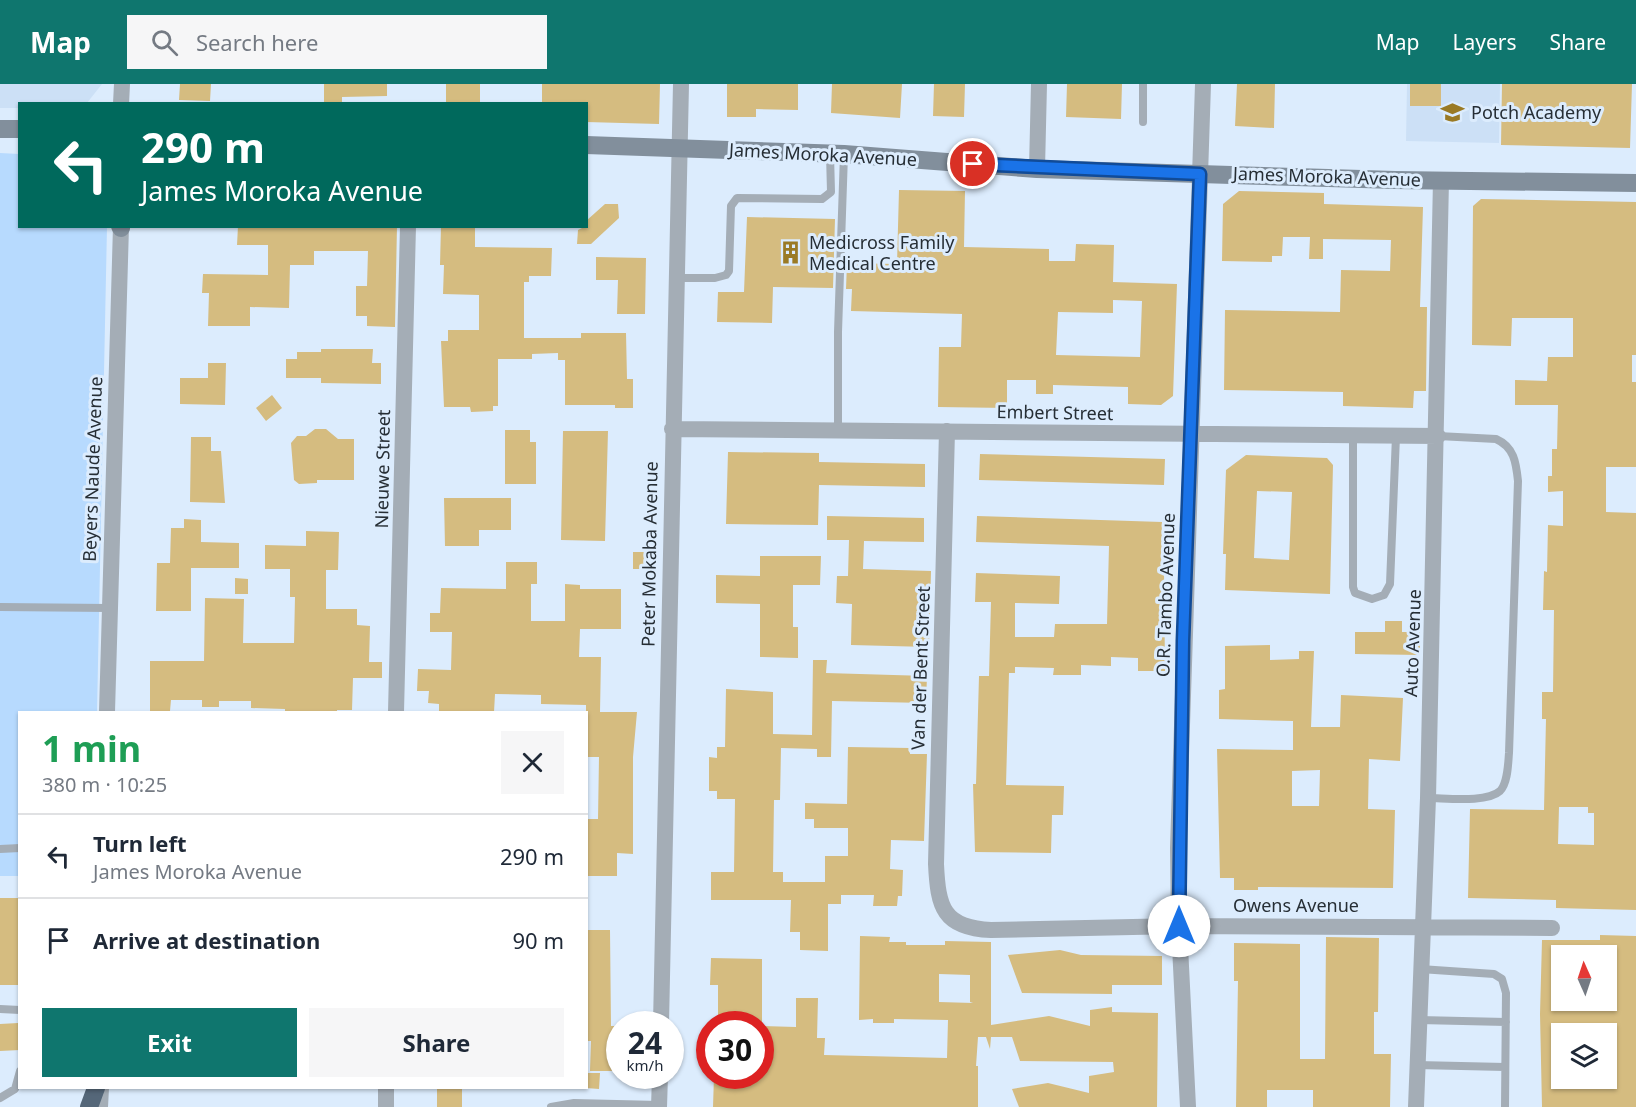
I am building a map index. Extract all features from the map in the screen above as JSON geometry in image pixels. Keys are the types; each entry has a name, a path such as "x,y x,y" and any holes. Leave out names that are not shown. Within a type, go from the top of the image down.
{"highway":[{"path":"89,1107 96,1089"}],"street":[{"path":"121,102 122,84"},
{"name":"Peter Mokaba Avenue","path":"660,1011 681,84"},
{"path":"1037,169 1040,84"},
{"name":"O.R. Tambo Avenue","path":"1188,1107 1179,926 1182,675 1203,84"},
{"path":"0,129 18,129"},
{"name":"James Moroka Avenue","path":"588,145 837,154 1037,169 1636,183"},
{"name":"Auto Avenue","path":"1416,1107 1421,926 1428,798 1438,436 1441,180"},
{"name":"Beyers Naude Avenue","path":"107,711 121,228"},
{"name":"Nieuwe Street","path":"396,711 408,228"},
{"name":"Embert Street","path":"672,429 1438,436"},
{"name":"Van der Bent Street","path":"942,906 936,864 947,431"},
{"name":"Owens Avenue","path":"942,906 949,918 962,927 974,930 1179,926 1552,928"},
{"path":"100,1107 101,1089"},
{"path":"386,1089 386,1107"},
{"path":"659,1106 660,1089"}],"lane":[{"path":"1143,84 1143,122"},
{"path":"675,278 715,278 726,275 729,271 731,206 737,198 822,199 831,192 837,154"},
{"path":"837,154 838,430"},
{"path":"1353,435 1353,587 1355,593 1372,599 1384,595 1390,584 1396,436"},
{"path":"1428,798 1486,797 1501,790 1505,780 1509,753 1518,481 1513,453 1502,442 1496,439 1438,436"},
{"path":"0,607 109,608"},
{"path":"2,847 18,848"},
{"path":"1420,969 1498,976 1505,985 1505,1107"},
{"path":"0,1010 18,1010"},
{"path":"1418,1020 1506,1022"},
{"path":"1417,1065 1505,1067"},
{"path":"0,1098 15,1089 18,1078"},
{"path":"551,1107 574,1103 659,1106"}],"shaded area":[{"path":"0,84 102,84 88,102 18,102 18,108 0,108"},
{"name":"Potch Academy","path":"1407,84 1500,84 1499,143 1406,141"},
{"path":"0,153 18,154 18,228 107,228 97,711 18,711 18,876 0,876"}],"building":[{"path":"180,84 211,84 210,101 179,100"},
{"path":"324,84 387,84 387,96 342,97 342,102 324,102"},
{"path":"446,84 480,84 480,102 446,102"},
{"path":"542,84 660,84 659,124 588,122 588,102 542,102"},
{"path":"727,84 798,84 798,110 756,109 756,117 727,117"},
{"path":"832,84 902,84 900,118 831,113"},
{"path":"934,84 965,84 964,117 933,116"},
{"path":"1067,84 1122,84 1121,119 1066,117"},
{"path":"1237,84 1275,84 1274,128 1235,126"},
{"path":"1410,84 1441,84 1441,106 1410,106"},
{"path":"1502,84 1632,84 1630,148 1501,145"},
{"path":"899,190 965,191 964,247 1049,249 1049,261 1075,261 1076,244 1114,245 1113,282 1177,284 1173,396 1161,405 1128,404 1128,387 1053,385 1053,394 1036,394 1036,380 1007,380 1007,408 938,407 939,347 961,347 962,314 851,311 852,289 846,289 847,263 897,264","holes":["1113,300 1142,301 1140,357 1056,355 1058,312 1113,313"]},
{"path":"1239,191 1324,193 1324,204 1423,207 1420,307 1427,307 1426,391 1414,391 1413,408 1343,406 1343,392 1224,390 1225,310 1340,312 1341,270 1390,271 1391,240 1323,239 1323,259 1309,259 1310,237 1283,237 1282,256 1272,256 1272,262 1222,261 1223,204"},
{"path":"1481,199 1636,202 1636,355 1632,355 1632,382 1636,382 1636,467 1606,467 1606,512 1636,513 1636,910 1556,908 1556,900 1468,898 1470,809 1544,810 1546,719 1542,719 1542,692 1553,692 1554,610 1543,610 1544,571 1547,572 1548,525 1563,526 1563,491 1548,492 1548,476 1552,476 1552,449 1557,449 1558,405 1515,405 1515,380 1547,381 1548,357 1573,357 1573,318 1512,318 1511,346 1472,345 1473,206","holes":["1559,807 1588,807 1588,813 1594,813 1594,845 1558,844"]},
{"path":"605,204 618,204 619,218 591,244 577,244 578,230 588,228 588,219"},
{"name":"Medicross Family Medical Centre","path":"747,217 835,219 833,288 773,287 772,323 717,322 718,292 744,292"},
{"path":"238,228 397,228 395,327 367,326 367,316 356,316 356,286 367,286 368,251 314,251 314,265 290,265 289,308 250,307 250,326 208,326 209,293 202,293 203,274 268,275 268,245 237,245"},
{"path":"441,228 475,228 475,247 552,248 551,276 529,276 529,282 524,282 524,338 581,338 581,333 626,333 627,379 633,379 633,408 615,408 615,405 565,405 565,360 558,360 558,353 532,354 532,359 498,359 498,406 493,406 493,411 471,412 470,407 444,407 441,341 448,341 448,330 479,330 479,295 443,294 444,265 440,265"},
{"path":"596,257 646,258 645,314 617,314 618,280 596,280"},
{"path":"321,349 373,349 372,363 381,363 381,384 321,383 321,378 286,378 286,359 297,359 297,352 321,352"},
{"path":"208,363 226,363 225,405 180,404 180,378 208,378"},
{"path":"272,395 282,408 266,421 256,408"},
{"path":"315,429 326,429 338,439 354,439 354,480 317,480 317,483 299,484 294,480 291,443 297,436 306,436"},
{"path":"505,430 530,430 530,442 536,442 536,484 505,484"},
{"path":"563,431 608,431 605,541 561,540"},
{"path":"191,437 211,437 211,451 221,451 225,503 190,502"},
{"path":"728,452 819,453 819,462 925,464 925,487 819,485 818,525 726,524"},
{"path":"980,454 1165,459 1164,485 979,480"},
{"path":"1246,455 1327,458 1333,465 1330,594 1225,590 1226,554 1223,554 1226,470","holes":["1257,491 1292,492 1289,560 1254,558"]},
{"path":"444,498 511,498 511,530 479,530 479,546 445,546"},
{"path":"827,516 924,518 924,542 864,541 863,569 931,571 929,647 851,645 852,604 836,603 837,576 848,576 849,540 827,540"},
{"path":"977,516 1162,522 1161,570 1164,570 1165,671 1138,671 1138,658 1111,657 1111,666 1081,665 1081,675 1053,675 1054,668 1015,667 1015,673 1009,673 1006,785 1064,786 1063,815 1052,815 1051,853 975,852 973,784 976,784 979,676 989,676 991,602 975,602 976,573 1060,576 1059,604 1015,603 1015,637 1054,637 1055,624 1107,624 1109,546 976,542"},
{"path":"184,519 201,520 201,542 239,543 239,568 191,568 191,611 156,611 157,563 170,563 171,528 184,528"},
{"path":"306,531 339,532 338,570 326,570 326,609 357,609 357,625 370,626 369,662 382,662 382,678 353,678 352,710 285,711 285,709 251,708 251,701 219,701 219,707 202,707 202,700 171,700 170,711 150,711 150,661 204,661 205,598 244,599 243,643 294,643 295,597 290,597 290,569 265,569 265,545 306,546"},
{"path":"633,552 649,552 649,569 633,569"},
{"path":"760,556 821,556 820,585 793,585 793,627 798,627 798,658 760,657 760,604 716,603 716,575 760,576"},
{"path":"506,562 537,562 537,584 531,584 531,621 565,621 565,584 580,585 580,589 621,589 621,629 580,629 579,657 601,657 600,712 637,712 633,757 633,854 617,853 617,876 588,876 588,819 598,819 599,757 588,757 586,705 541,704 541,695 495,694 494,711 439,711 439,704 428,703 429,691 417,691 418,669 451,670 452,632 430,632 430,613 440,613 441,588 506,589"},
{"path":"235,578 248,579 248,594 235,594"},
{"path":"1385,621 1402,621 1402,632 1420,632 1420,655 1355,654 1355,632 1385,632"},
{"path":"1270,645 1270,660 1299,659 1299,651 1314,651 1311,727 1340,727 1341,695 1403,698 1400,761 1369,759 1368,809 1395,810 1393,888 1258,887 1258,890 1234,890 1234,878 1220,878 1217,749 1293,750 1293,721 1219,719 1219,690 1225,689 1225,646","holes":["1320,770 1319,806 1292,806 1292,771"]},
{"path":"813,660 827,660 826,673 927,676 926,703 832,701 831,757 817,757 817,749 781,748 780,800 774,800 773,872 783,872 783,882 825,882 825,856 848,856 848,828 814,828 814,819 805,819 805,803 847,804 848,747 910,748 910,754 927,754 924,841 891,840 890,869 903,870 902,896 898,896 897,906 873,906 874,895 841,895 841,904 828,904 828,951 800,950 800,932 790,932 791,900 711,900 711,872 734,872 735,799 717,799 717,791 709,791 709,757 717,758 717,747 725,747 726,689 773,692 773,734 812,735"},
{"path":"0,898 18,898 18,985 0,985"},
{"path":"588,930 610,930 611,1011 606,1011 606,1071 590,1071"},
{"path":"1600,935 1636,936 1636,1107 1542,1107 1540,1014 1542,940 1600,940"},
{"path":"860,936 890,937 889,942 906,942 906,945 945,945 945,941 991,942 991,1025 1049,1016 1090,1026 1090,1010 1112,1007 1112,1012 1158,1013 1157,1107 1019,1107 1012,1089 1048,1083 1089,1093 1089,1076 1114,1072 1113,1062 1020,1061 1012,1037 991,1037 990,1049 986,1037 978,1037 976,1066 978,1066 978,1107 713,1107 714,1089 774,1089 774,1026 796,1027 796,998 818,998 817,1038 825,1038 824,1055 947,1058 948,1020 894,1019 894,1023 873,1023 873,1019 859,1020","holes":["939,974 970,975 970,1002 973,1003 939,1002"]},
{"path":"1326,937 1379,938 1378,1012 1374,1012 1374,1054 1391,1054 1390,1107 1313,1107 1313,1090 1267,1090 1267,1107 1236,1107 1238,981 1234,981 1234,943 1300,944 1300,1059 1325,1059"},
{"path":"1060,950 1081,955 1162,956 1162,985 1112,985 1112,994 1022,993 1008,955"},
{"path":"711,958 762,959 762,1011 718,1011 718,985 710,985"},
{"path":"18,1023 18,1050 0,1051 0,1024"},
{"path":"588,1073 600,1073 599,1089 588,1088"},
{"path":"437,1089 462,1089 462,1107 437,1107"}],"place":[{"name":"Potch Academy","path":"1453,113"},
{"name":"Medicross Family Medical Centre","path":"791,253"}],"route":[{"path":"973,164 1037,169 1200,174 1183,641 1178,848 1179,926"}]}
